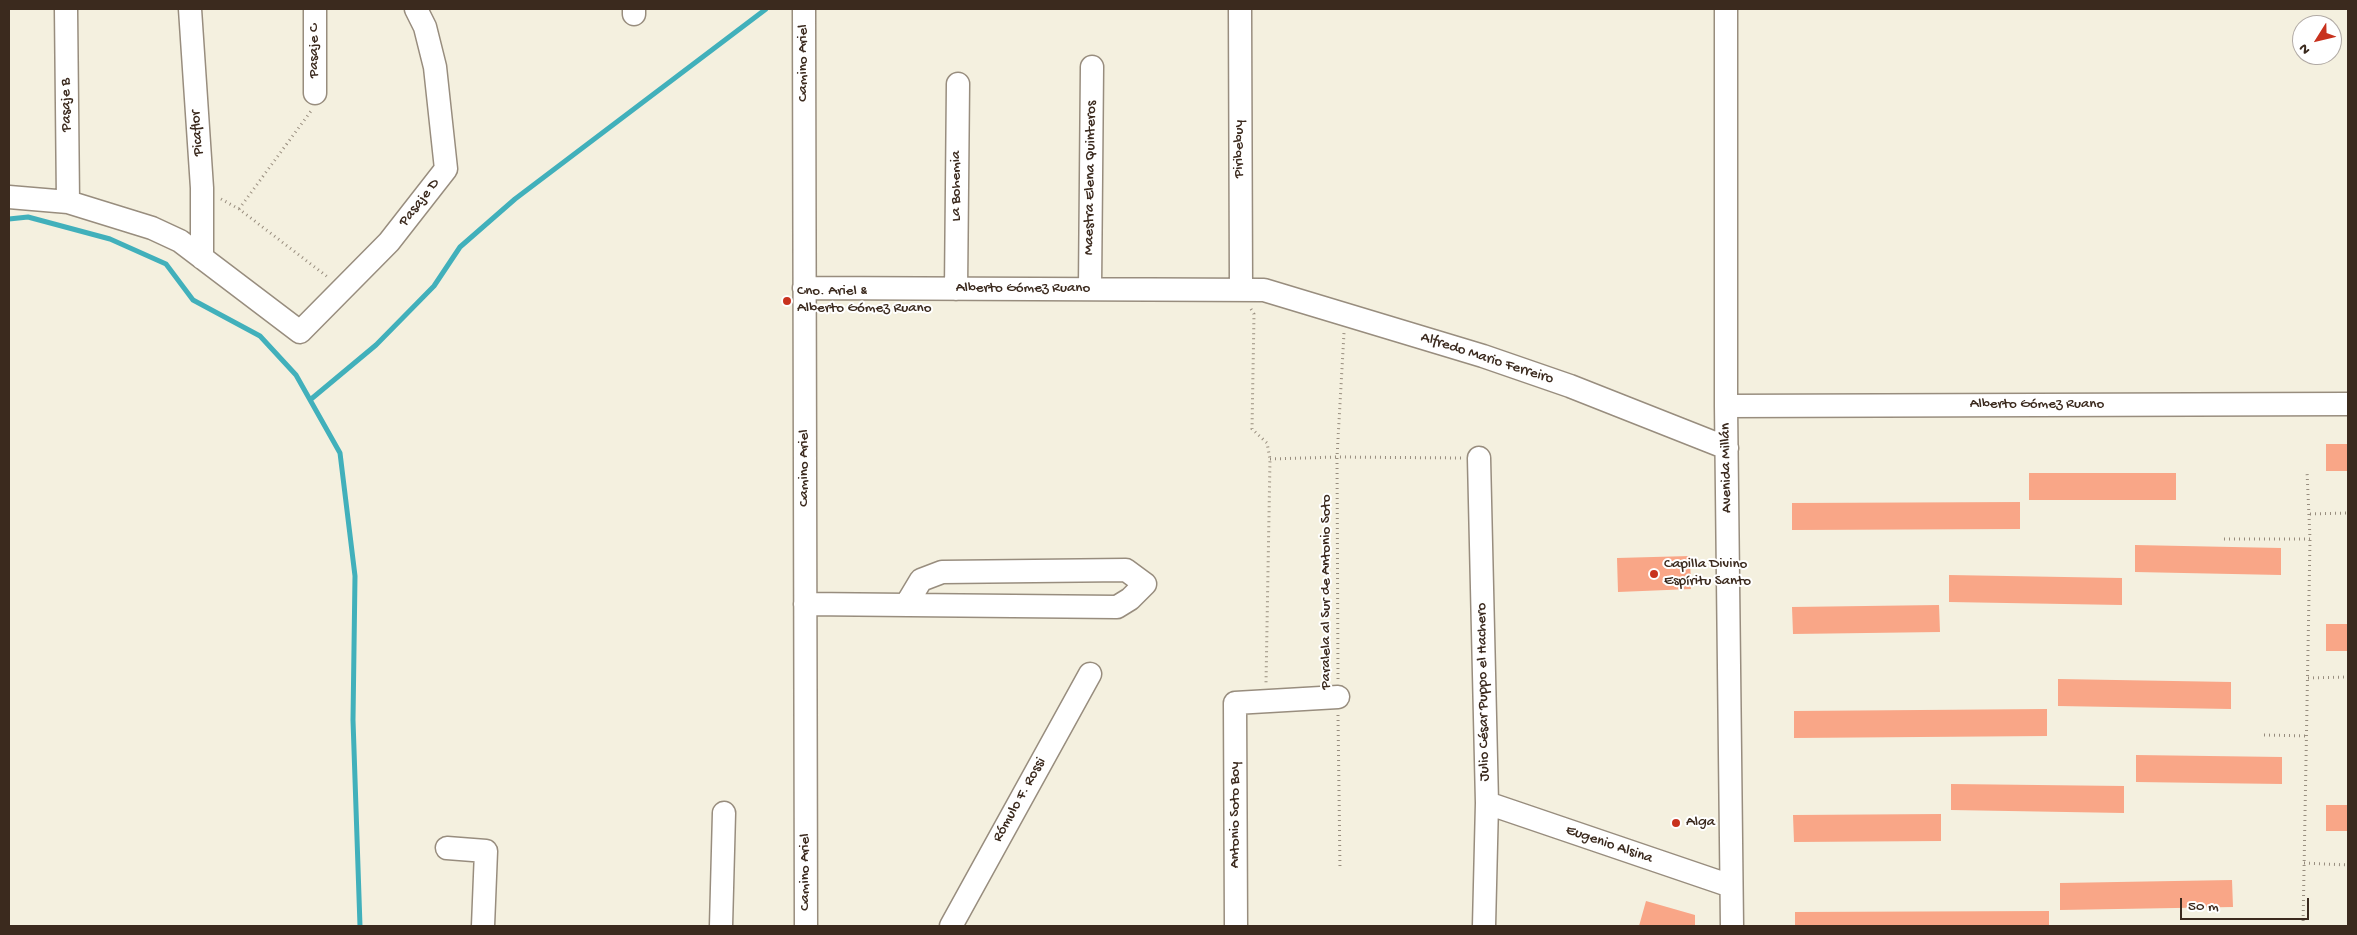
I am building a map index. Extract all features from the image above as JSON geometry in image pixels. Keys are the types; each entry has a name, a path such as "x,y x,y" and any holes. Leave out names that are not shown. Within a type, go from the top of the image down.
{"street":[{"name":"Pasaje B","path":"66,9 68,202"},
{"name":"Picaflor","path":"190,9 202,188 202,258"},
{"name":"Pasaje C","path":"315,9 315,93"},
{"name":"Pasaje D","path":"202,258 300,332 389,242 446,168 434,67 425,27 416,9"},
{"name":"Camino Ariel","path":"804,9 806,926"},
{"name":"Piribebuy","path":"1240,9 1241,289"},
{"name":"Avenida Millán","path":"1726,9 1726,448 1732,926"},
{"name":"Maestra Elena Quinteros","path":"1090,288 1092,68"},
{"name":"La Bohemia","path":"956,289 958,84"},
{"path":"9,197 68,202 152,228 180,242 202,258"},
{"name":"Alberto Gómez Ruano","path":"804,288 1241,289"},
{"name":"Alfredo Mario Ferreiro","path":"1241,289 1264,290 1483,356 1570,386 1726,448"},
{"name":"Alberto Gómez Ruano","path":"1726,406 2348,404"},
{"name":"Julio César Puppo el Hachero","path":"1479,458 1487,803 1484,926"},
{"path":"806,604 906,605 1117,607 1130,600 1144,584 1126,570 942,572 921,580 906,605"},
{"name":"Rómulo F. Rossi","path":"951,926 1090,674"},
{"path":"1266,702 1338,697"},
{"name":"Antonio Soto Boy","path":"1236,926 1235,703 1266,702"},
{"name":"Eugenio Alsina","path":"1487,803 1731,886"},
{"path":"721,926 724,813"},
{"path":"447,848 486,850 483,926"}],"path":[{"path":"239,209 312,110 315,93"},
{"path":"202,188 239,209 343,289"},
{"path":"1241,289 1254,314 1252,429 1267,443 1270,459 1266,702"},
{"name":"Paralela al Sur de Antonio Soto","path":"1340,870 1338,457 1345,314"},
{"path":"1270,459 1338,457 1479,458"},
{"path":"2304,926 2310,539 2307,471"},
{"path":"2310,514 2348,513"},
{"path":"2224,539 2310,539"},
{"path":"2308,678 2348,677"},
{"path":"2264,736 2307,736"},
{"path":"2304,863 2348,865"}],"building":[{"path":"2326,444 2348,444 2348,471 2326,471"},
{"path":"2029,473 2176,473 2176,500 2029,500"},
{"path":"2020,502 2020,529 1792,530 1792,503"},
{"path":"2135,545 2281,548 2281,575 2135,572"},
{"name":"Capilla Divino Espíritu Santo","path":"1690,556 1691,589 1618,592 1617,558"},
{"path":"1949,575 2122,578 2122,605 1949,602"},
{"path":"1939,605 1940,632 1793,634 1792,607"},
{"path":"2326,624 2348,624 2348,651 2326,651"},
{"path":"2058,679 2231,682 2231,709 2058,706"},
{"path":"2047,709 2047,736 1794,738 1794,711"},
{"path":"2136,755 2282,757 2282,784 2136,782"},
{"path":"1951,784 2124,786 2124,813 1951,810"},
{"path":"2326,805 2348,805 2348,831 2326,831"},
{"path":"1941,814 1941,841 1794,842 1793,815"},
{"path":"2232,880 2233,907 2060,910 2060,883"},
{"path":"1646,901 1695,915 1695,926 1639,926"},
{"path":"2049,911 2049,926 1795,926 1795,912"}],"waterway":[{"path":"310,400 376,345 434,286 460,247 515,199 766,9"},
{"path":"9,219 28,217 110,239 166,264 193,300 260,336 296,375 340,453 355,576 353,720 360,926"}],"place":[{"name":"Cno. Ariel & Alberto Gómez Ruano","path":"787,301"},
{"name":"Capilla Divino Espíritu Santo","path":"1654,574"},
{"name":"Alga","path":"1676,823"}]}
